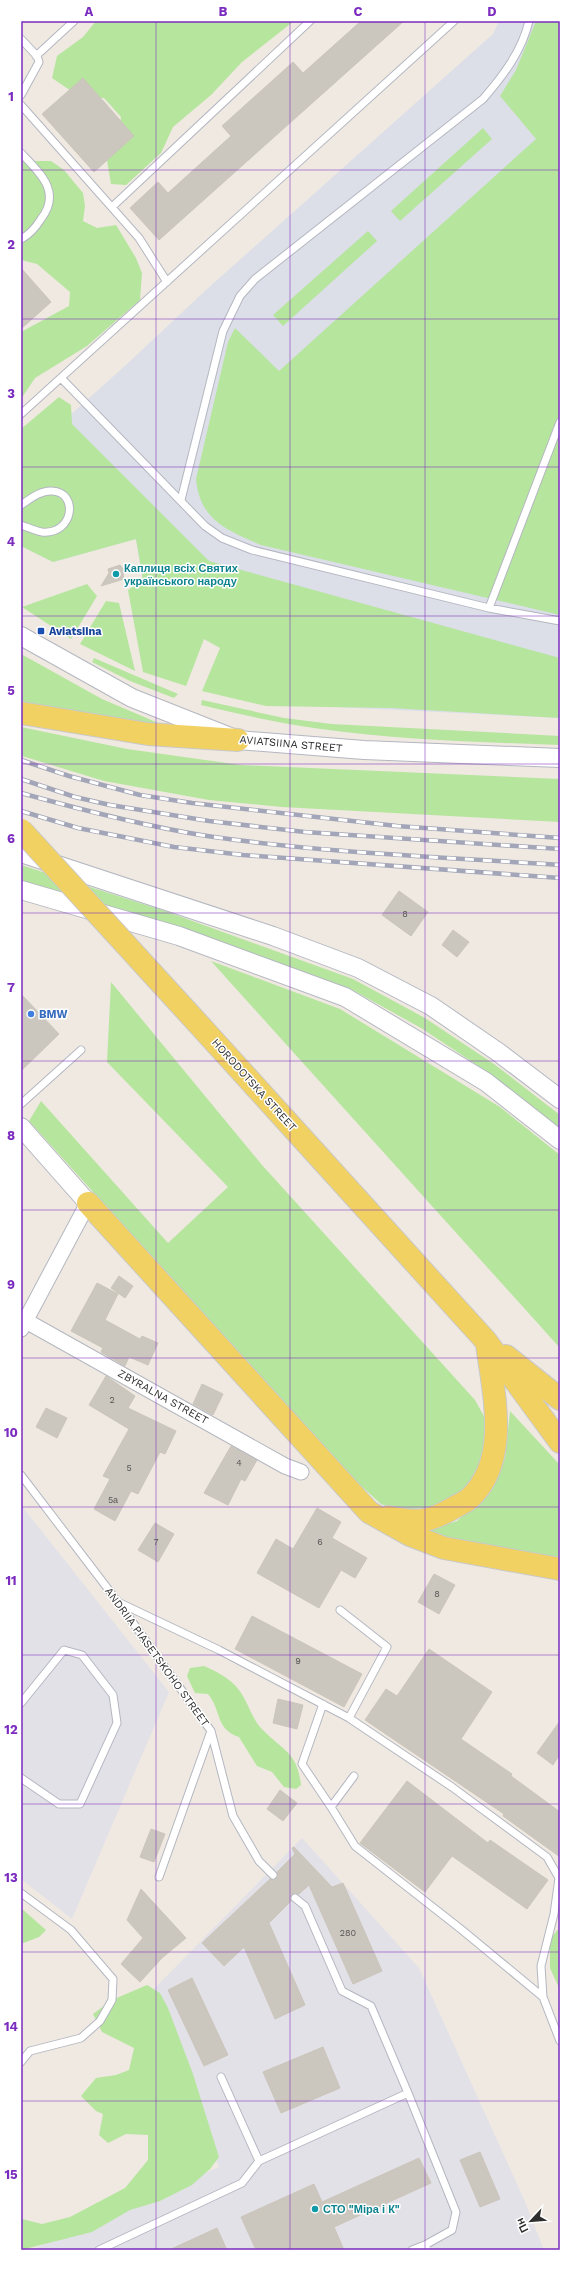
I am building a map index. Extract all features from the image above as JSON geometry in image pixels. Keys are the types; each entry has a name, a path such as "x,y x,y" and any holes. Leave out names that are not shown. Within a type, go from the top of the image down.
{"main road":[{"path":"21,713 148,734 238,740"},
{"name":"HORODOTSKA STREET","path":"21,830 486,1341 560,1442"},
{"path":"88,1203 369,1512 410,1535 444,1548 560,1568"},
{"path":"369,1512 414,1522 439,1516 470,1498 486,1478 493,1455 497,1417 486,1341"},
{"name":"HORODOTSKA STREET","path":"486,1341 560,1400"}],"street":[{"name":"AVIATSIINA STREET","path":"21,636 132,698 238,740 364,750 560,758"},
{"path":"21,853 259,931 358,968 431,1006 498,1052 560,1099"},
{"path":"21,890 179,936 345,997 486,1082 560,1140"},
{"path":"21,1127 88,1203 23,1325"},
{"name":"ZBYRALNA STREET","path":"23,1325 285,1466 301,1472"}],"lane":[{"path":"36,56 74,21"},
{"path":"112,207 310,21"},
{"path":"21,414 454,21"},
{"path":"181,500 223,331 240,296 255,279 484,98 503,77 516,53 530,21"},
{"path":"21,38 36,56 38,66 21,95"},
{"path":"21,105 139,238 167,282"},
{"path":"21,153 43,178 49,189 50,202 36,226 21,239"},
{"path":"61,378 205,526 222,538 252,550 489,608 560,622"},
{"path":"489,608 560,422"},
{"path":"21,505 44,492 54,491 66,498 70,506 69,517 64,524 53,531 42,532 21,524"},
{"path":"21,1104 81,1050"},
{"name":"ANDRIIA PIASETSKOHO STREET","path":"22,1480 118,1602 211,1731 233,1816 259,1861 273,1875"},
{"path":"118,1602 219,1650 349,1718 452,1787 547,1857 559,1878 554,1914 541,1966 543,1997 560,2041"},
{"path":"340,1610 387,1647 349,1718"},
{"path":"21,1703 64,1650 82,1656 113,1695 117,1723 80,1804 59,1804 21,1778"},
{"path":"323,1704 302,1764 355,1846 462,1930 543,1997"},
{"path":"159,1877 211,1731"},
{"path":"331,1807 354,1776"},
{"path":"21,1893 71,1930 113,1979 112,2000 100,2021 81,2038 30,2052 21,2062"},
{"path":"295,1898 305,1906 342,1991 371,2006 456,2212 452,2230 426,2247 412,2250"},
{"path":"221,2077 259,2161"},
{"path":"99,2250 242,2183 259,2161 408,2093"}],"shaded area":[{"path":"499,21 560,21 560,718 335,707 147,608 136,539 53,562 21,546 21,450 67,418 206,290 493,34"},
{"path":"21,1505 169,1692 72,1919 21,1879"},
{"path":"302,1838 419,1968 523,2197 544,2250 31,2250 219,2167 173,2041 149,1994"}],"green space":[{"path":"96,21 294,21 242,62 211,95 173,127 161,153 126,185 111,184 107,160 118,141 121,117 104,98 80,97 52,78 57,56 83,37"},
{"path":"536,21 560,21 560,615 261,545 226,528 209,514 203,504 196,479 228,342 235,328 279,371 536,139 500,96 516,70"},
{"path":"483,128 492,139 400,221 391,211"},
{"path":"23,161 51,161 64,170 83,193 85,206 83,221 97,228 116,225 136,258 142,273 140,300 87,346 35,378 21,399 21,332 69,306 70,292 37,264 21,260 21,164"},
{"path":"368,231 377,241 283,326 273,315"},
{"path":"59,397 71,405 72,424 209,561 560,658 560,718 391,708 266,706 202,691 220,648 204,639 186,686 143,672 128,590 143,580 136,539 53,562 21,546 21,429"},
{"path":"87,584 97,596 71,639 22,607"},
{"path":"106,601 119,603 135,671 80,644"},
{"path":"21,654 102,699 170,728 21,702"},
{"path":"94,658 178,694 174,698 130,681 92,662"},
{"path":"202,700 284,718 332,724 560,736 560,745 470,742 351,733 276,721 216,709 201,705"},
{"path":"21,727 127,749 241,765 560,779 560,822 282,807 209,800 104,781 22,756"},
{"path":"21,865 165,911 353,979 425,1018 494,1064 560,1115 560,1129 489,1073 421,1028 349,988 164,922 21,881"},
{"path":"211,961 340,1009 500,1107 560,1155 560,1348"},
{"path":"111,982 262,1165 475,1400 486,1420 484,1457 466,1488 437,1507 399,1510 381,1504 347,1473 29,1121 41,1101 168,1243 228,1187 107,1062"},
{"path":"510,1411 560,1465 560,1558 476,1545 426,1531 457,1521 494,1486 505,1458"},
{"path":"204,1666 232,1682 242,1695 260,1727 292,1757 299,1773 301,1785 296,1789 284,1787 272,1772 257,1766 239,1737 231,1734 222,1724 208,1694 195,1693 187,1676 190,1668"},
{"path":"21,1908 46,1930 39,1937 21,1944"},
{"path":"560,1927 560,1990 550,1968 550,1939"},
{"path":"147,1985 160,1993 168,2008 193,2074 219,2157 210,2169 192,2185 160,2201 130,2210 92,2232 21,2250 22,2219 42,2224 70,2217 125,2188 148,2160 148,2135 126,2134 108,2143 99,2135 103,2114 96,2111 81,2096 96,2078 116,2075 129,2070 134,2048 102,2032 93,2014 112,2000"}],"building":[{"path":"361,21 404,21 159,240 130,208 158,182 168,193 231,136 222,126 293,62 303,73"},
{"path":"83,78 134,136 94,172 42,114"},
{"path":"21,268 51,302 21,329"},
{"name":"Каплиця всіх Святих українського народу","path":"120,565 125,571 123,575 124,579 101,586 109,573 108,569"},
{"path":"399,891 428,912 411,936 382,915"},
{"path":"453,930 469,942 457,957 442,945"},
{"name":"BMW","path":"21,994 59,1034 21,1071"},
{"path":"119,1276 133,1286 125,1298 111,1288"},
{"path":"97,1283 118,1294 105,1320 140,1339 142,1336 158,1343 148,1365 129,1357 125,1366 101,1352 103,1348 71,1331"},
{"path":"106,1376 135,1396 128,1408 176,1431 165,1454 160,1452 138,1494 131,1491 115,1521 94,1509 110,1479 103,1476 129,1429 89,1405"},
{"path":"202,1384 223,1394 213,1415 193,1404"},
{"path":"46,1408 67,1418 57,1438 36,1427"},
{"path":"231,1446 257,1460 245,1481 241,1479 228,1505 204,1493"},
{"path":"317,1508 341,1522 332,1538 367,1558 355,1578 341,1570 319,1608 257,1573 276,1539 293,1549"},
{"path":"155,1523 174,1534 158,1562 138,1550"},
{"path":"434,1574 455,1585 439,1614 418,1602"},
{"path":"252,1616 362,1674 344,1707 235,1649"},
{"path":"429,1649 492,1692 461,1739 512,1774 511,1776 560,1812 560,1857 503,1816 504,1814 365,1720 386,1689 397,1696"},
{"path":"278,1699 303,1705 297,1729 273,1723"},
{"path":"560,1721 560,1754 553,1765 537,1753"},
{"path":"407,1781 488,1843 490,1840 548,1880 527,1909 452,1856 425,1892 360,1843"},
{"path":"280,1790 297,1803 283,1821 267,1809"},
{"path":"151,1829 165,1834 154,1862 140,1857"},
{"path":"294,1847 332,1887 343,1883 382,1971 353,1984 309,1885 299,1894 291,1895 291,1901 269,1923 305,2005 275,2019 244,1947 224,1966 202,1943 270,1879 277,1878 277,1872 295,1854 292,1848"},
{"path":"141,1889 186,1938 162,1958 140,1982 121,1964 143,1938 127,1920"},
{"path":"192,1978 228,2055 204,2066 168,1990"},
{"path":"323,2047 340,2088 281,2113 263,2072"},
{"path":"480,2152 500,2199 480,2207 460,2160"},
{"name":"СТО \"Міра і К\"","path":"419,2158 431,2183 334,2227 344,2250 256,2250 241,2217 314,2184 322,2202"},
{"path":"217,2228 227,2250 169,2250"}],"railway":[{"path":"21,760 69,776 140,795 192,803 397,826 560,838"},
{"path":"21,779 75,797 110,805 209,821 305,832 560,849"},
{"path":"21,793 113,817 207,836 251,842 339,851 560,865"},
{"path":"21,811 78,828 174,847 243,855 560,878"}],"place":[{"name":"Каплиця всіх Святих українського народу","path":"116,574"},
{"name":"Aviatsiina","path":"41,631"},
{"name":"BMW","path":"31,1014"},
{"name":"СТО \"Міра і К\"","path":"315,2209"}]}
